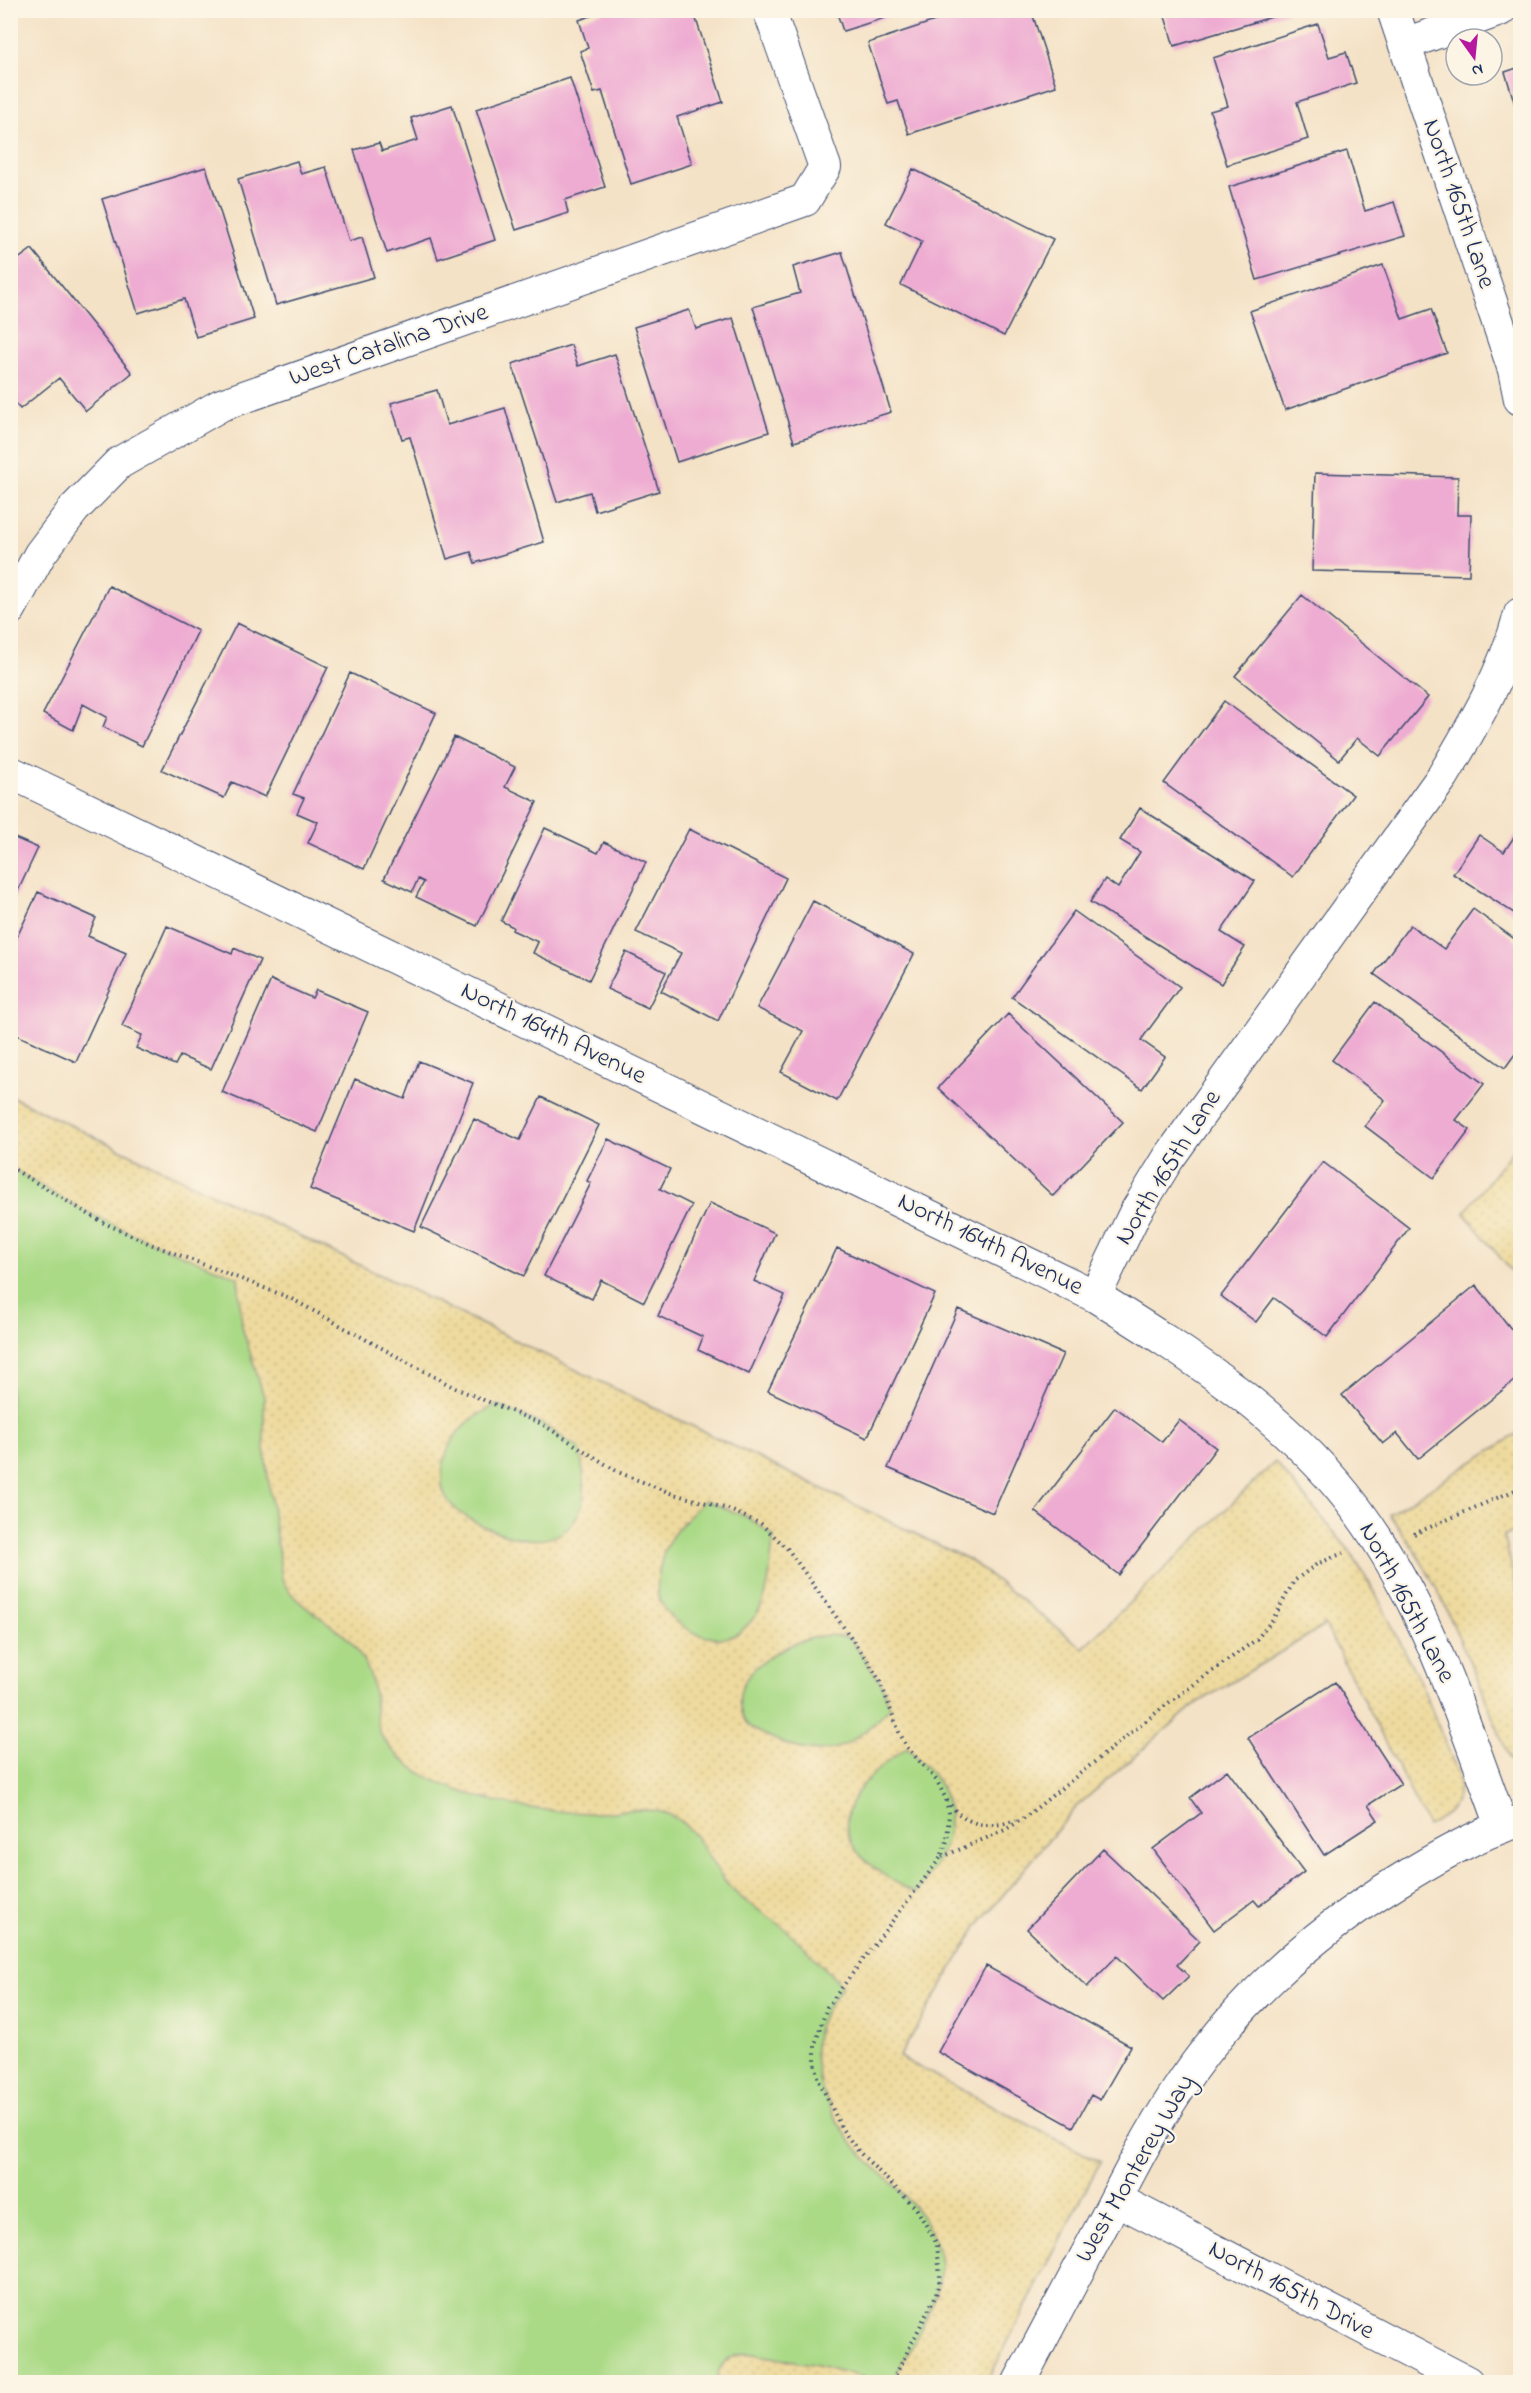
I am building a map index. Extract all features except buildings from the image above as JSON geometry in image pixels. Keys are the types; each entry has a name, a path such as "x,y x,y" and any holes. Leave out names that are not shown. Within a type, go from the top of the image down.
{"street":[{"name":"West Catalina Drive","path":"10,609 40,554 74,509 119,463 220,405 805,200 825,167 769,10"},
{"name":"North 165th Lane","path":"1393,10 1514,370 1521,399"},
{"path":"1405,44 1500,10"},
{"name":"North 165th Lane","path":"1511,1824 1414,1606 1379,1543 1357,1510 1293,1439 1238,1393 1173,1345 1095,1296 1135,1213 1168,1159 1443,776 1480,715 1502,668 1521,614"},
{"name":"North 164th Avenue","path":"10,772 1095,1296"},
{"name":"West Monterey Way","path":"1019,2382 1116,2199 1177,2091 1247,2003 1288,1962 1380,1892 1434,1859 1511,1824"},
{"name":"North 165th Drive","path":"1116,2199 1467,2382"}],"path":[{"path":"10,1167 102,1222 148,1243 290,1298 455,1388 542,1424 618,1472 670,1493 728,1509 761,1524 787,1548 867,1660 880,1681 899,1732 912,1754 937,1781 954,1810 964,1818 983,1826 1005,1824 1023,1818"},
{"path":"941,1857 1005,1830 1023,1818 1171,1701 1257,1639 1273,1619 1286,1593 1299,1577 1337,1555 1406,1537 1521,1488"},
{"path":"895,2382 936,2295 940,2278 937,2244 916,2208 859,2152 842,2129 819,2081 814,2062 815,2044 827,2007 933,1872 941,1857 949,1827 945,1797"}],"green space":[{"path":"10,1096 971,1561 1083,1648 1275,1462 1349,1550 1376,1594 1194,1705 1077,1806 978,1925 899,2057 1100,2162 987,2382 11,2382"}],"sand":[{"path":"10,1096 971,1561 1083,1648 1275,1462 1349,1550 1376,1594 1421,1684 1459,1776 1456,1801 1443,1817 1428,1826 1325,1625 1194,1705 1077,1806 978,1925 899,2057 1100,2162 987,2382 892,2382 934,2300 940,2275 939,2255 934,2238 925,2221 901,2192 849,2139 834,2116 823,2091 815,2058 815,2042 824,2014 842,1986 784,1928 730,1887 692,1832 675,1818 665,1813 646,1810 597,1813 563,1812 506,1804 449,1787 423,1774 401,1759 381,1734 377,1722 372,1682 357,1650 339,1631 297,1600 282,1579 264,1448 264,1397 242,1327 238,1277 93,1215 11,1167","holes":["496,1405 542,1424 580,1449 584,1477 582,1504 575,1520 554,1537 526,1539 497,1532 461,1514 445,1495 442,1475 450,1446 465,1425","704,1500 747,1517 774,1536 765,1597 756,1615 739,1633 722,1638 699,1635 678,1622 662,1605 658,1595 659,1575 663,1555 675,1532","829,1635 850,1638 880,1681 890,1707 851,1741 824,1751 793,1747 757,1731 746,1723 740,1702 742,1686 764,1660 797,1643","907,1747 935,1778 945,1797 949,1811 946,1840 934,1868 916,1893 864,1860 851,1842 847,1824 850,1806 861,1787 880,1768"]},
{"path":"1520,1141 1520,1282 1464,1213"},
{"path":"1520,1432 1520,1531 1504,1535 1520,1603 1520,1773 1509,1758 1481,1687 1438,1591 1417,1554 1389,1514"},
{"path":"746,2353 818,2365 881,2382 718,2382 721,2366 734,2357"}]}
